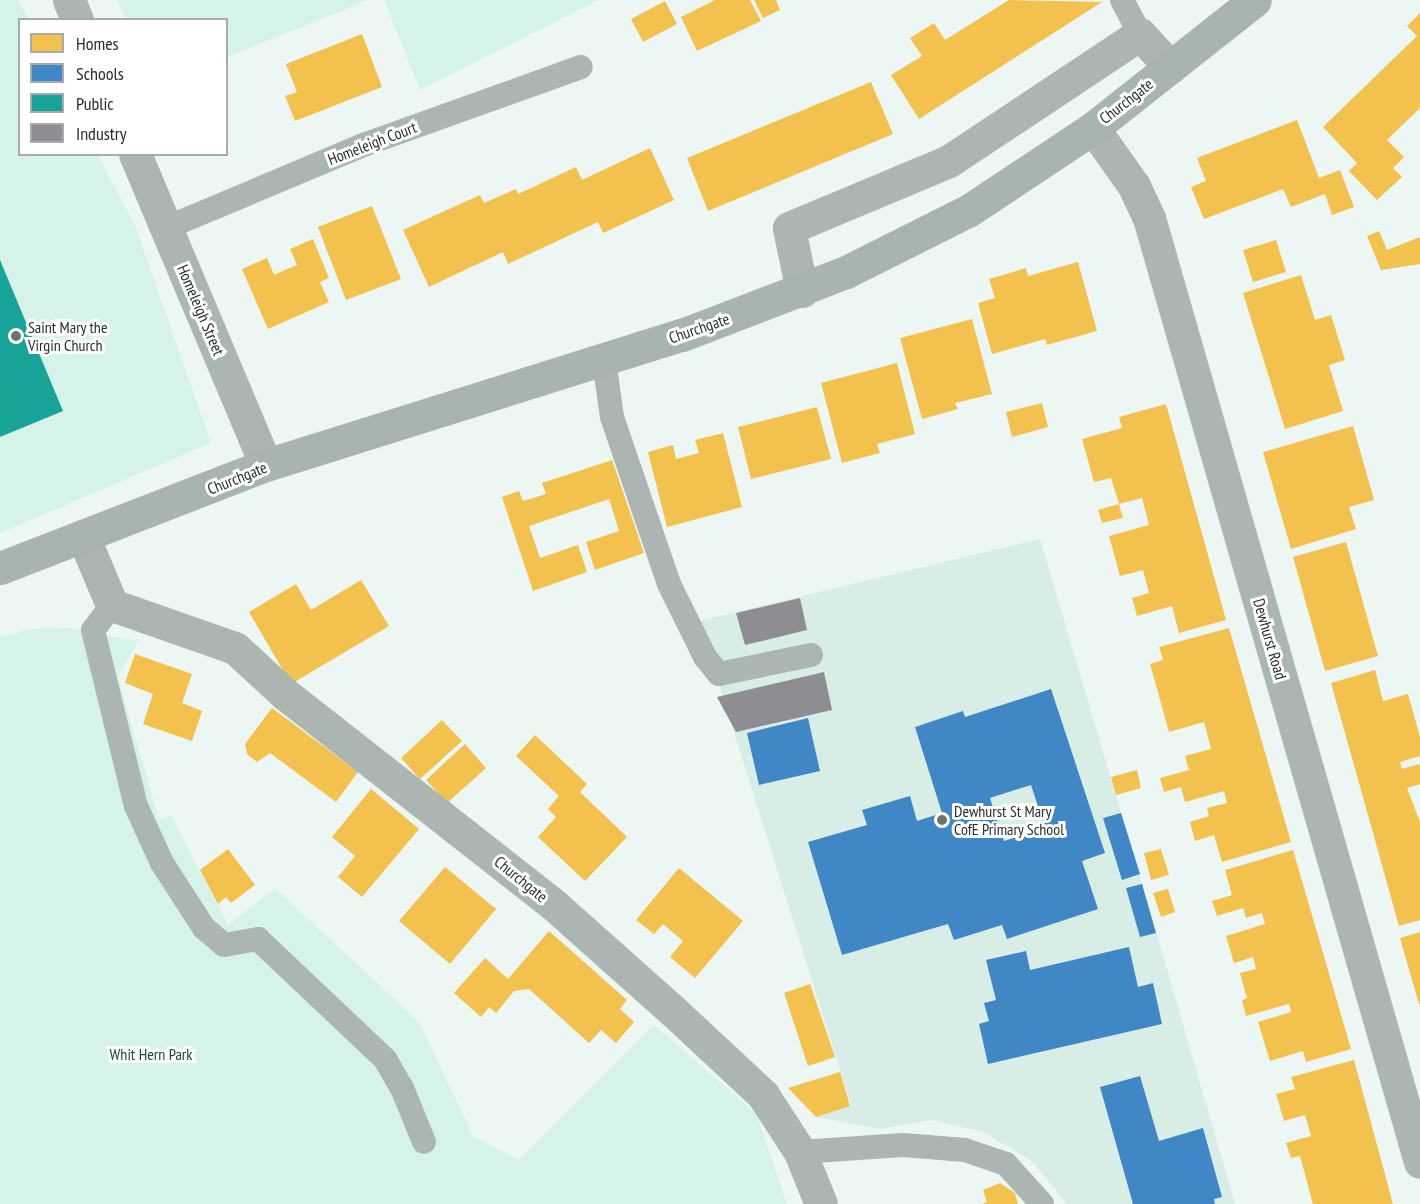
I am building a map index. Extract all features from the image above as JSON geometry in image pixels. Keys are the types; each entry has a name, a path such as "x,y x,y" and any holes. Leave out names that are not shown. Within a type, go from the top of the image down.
{"street":[{"path":"69,0 76,18"},
{"name":"Churchgate","path":"0,567 266,465 603,360 802,291 968,211 1093,128 1255,0"},
{"path":"802,291 789,228 949,161 1140,33 1170,67"},
{"name":"Dewhurst Road","path":"1093,128 1134,186 1149,218 1420,1162"},
{"name":"Homeleigh Street","path":"136,156 266,465"},
{"path":"83,536 112,605"},
{"name":"Churchgate","path":"112,605 235,648 285,694 545,898 672,1010 763,1095 800,1152 821,1204"}],"lane":[{"path":"1122,0 1140,33"},
{"name":"Homeleigh Court","path":"166,228 366,144 581,67"},
{"path":"603,360 612,417 669,584 705,657 719,674 811,655"},
{"path":"112,605 93,630 136,806 162,863 204,928 224,945 258,939 385,1059 402,1088 424,1142"},
{"path":"800,1152 903,1145 965,1150 1006,1164 1042,1204"}],"shaded area":[{"name":"Dewhurst St Mary CofE Primary School","path":"1040,539 1235,1204 1067,1204 1032,1161 983,1132 932,1120 879,1129 816,1117 851,1105 699,621"}],"green space":[{"path":"0,0 18,0 28,18 18,18 18,156 99,156 136,228 211,443 0,533 0,437 62,411 0,260"},
{"path":"117,0 368,0 228,57 228,18 126,18"},
{"path":"384,0 599,0 420,90"},
{"name":"Whit Hern Park","path":"69,628 138,641 118,677 159,819 171,816 228,925 275,888 419,1022 473,1136 519,1160 654,1025 756,1113 787,1204 0,1204 0,637 31,629"}],"building: Homes":[{"path":"715,0 750,0 761,21 697,51 681,17"},
{"path":"754,0 776,0 780,10 763,18"},
{"path":"1009,0 1102,2 919,119 891,75 922,56 910,38 934,23 945,40"},
{"path":"665,1 677,24 643,42 631,19"},
{"path":"1420,13 1420,108 1387,140 1404,157 1393,168 1402,177 1377,200 1349,171 1357,163 1323,127 1417,36 1407,26"},
{"path":"362,34 382,87 295,121 285,96 297,92 286,64"},
{"path":"871,82 893,134 708,211 687,158"},
{"path":"1297,120 1319,178 1340,170 1354,207 1332,215 1325,194 1291,207 1283,189 1204,219 1191,187 1206,181 1197,158"},
{"path":"650,148 674,200 603,233 598,222 508,264 503,252 429,287 403,230 480,195 484,203 516,189 518,194 576,167 582,180"},
{"path":"372,206 401,279 346,300 318,227"},
{"path":"1379,231 1387,250 1420,237 1420,264 1381,270 1367,236"},
{"path":"313,239 329,278 320,282 329,302 268,329 242,269 267,258 274,275 297,265 290,249"},
{"path":"1276,240 1286,272 1253,282 1243,250"},
{"path":"1078,262 1097,331 1047,345 1045,339 992,354 978,303 995,298 989,279 1026,268 1028,276"},
{"path":"1301,275 1315,320 1331,315 1345,360 1329,365 1343,411 1285,429 1243,293"},
{"path":"972,319 992,394 955,403 958,409 922,419 900,338"},
{"path":"897,363 915,434 877,444 880,453 842,463 821,383"},
{"path":"1042,403 1048,427 1012,437 1006,412"},
{"path":"1166,404 1226,620 1179,633 1172,606 1137,616 1132,598 1149,593 1143,570 1120,576 1109,536 1149,525 1142,498 1119,504 1111,478 1094,482 1082,439 1122,428 1119,417"},
{"path":"817,407 831,459 751,479 738,427"},
{"path":"1353,426 1374,500 1349,507 1356,529 1291,549 1263,452"},
{"path":"723,433 742,507 667,527 648,452 673,445 676,459 699,453 695,440"},
{"path":"612,460 644,553 595,570 586,542 619,531 609,499 529,526 540,558 578,545 587,572 533,591 502,497 519,491 523,501 546,494 542,483"},
{"path":"1119,504 1123,518 1102,523 1098,510"},
{"path":"1346,542 1378,656 1325,671 1293,557"},
{"path":"361,580 389,626 291,684 249,612 296,584 311,610"},
{"path":"1229,628 1291,842 1222,862 1214,835 1195,841 1190,822 1209,816 1207,808 1227,803 1224,791 1185,802 1181,787 1164,792 1160,778 1189,770 1185,756 1211,749 1204,722 1169,732 1150,664 1163,660 1159,647"},
{"path":"135,654 192,674 182,703 202,711 192,741 143,724 153,694 125,683"},
{"path":"1375,670 1383,701 1408,694 1420,737 1420,756 1400,762 1402,769 1419,764 1420,767 1420,784 1407,788 1420,822 1420,920 1399,926 1331,683"},
{"path":"272,708 358,772 336,802 270,753 257,762 247,754 245,744"},
{"path":"442,720 462,741 420,779 401,758"},
{"path":"535,735 587,784 580,792 627,837 585,881 538,837 556,817 548,809 559,796 516,756"},
{"path":"465,744 486,768 447,803 426,780"},
{"path":"1137,770 1141,788 1116,795 1111,777"},
{"path":"371,789 419,829 362,897 338,877 355,856 332,837"},
{"path":"228,849 255,885 231,903 226,897 218,904 200,870"},
{"path":"1161,849 1169,875 1151,880 1144,853"},
{"path":"1293,850 1351,1049 1306,1062 1303,1051 1270,1061 1258,1022 1291,1012 1289,1004 1246,1016 1242,1000 1247,998 1240,973 1256,969 1253,957 1234,963 1226,936 1265,924 1262,913 1246,918 1243,908 1217,916 1212,901 1232,895 1225,870"},
{"path":"445,867 496,909 450,964 399,921"},
{"path":"679,868 743,921 695,978 670,957 683,941 663,924 654,934 636,920"},
{"path":"1168,889 1175,912 1161,917 1153,893"},
{"path":"549,931 627,1000 620,1009 634,1022 616,1043 601,1030 589,1043 529,989 514,991 496,1013 489,1007 481,1017 454,993 485,958 508,979"},
{"path":"1420,932 1420,1004 1419,1004 1400,938"},
{"path":"810,984 835,1057 808,1066 784,993"},
{"path":"1354,1060 1393,1204 1313,1204 1300,1156 1291,1158 1286,1143 1311,1136 1305,1115 1284,1121 1276,1094 1295,1089 1291,1077"},
{"path":"840,1072 850,1106 816,1117 788,1088"},
{"path":"1000,1183 1015,1193 1018,1204 982,1204 987,1202 983,1190"}],"building: Schools":[{"path":"1051,689 1105,853 1082,861 1098,909 1007,939 1002,925 954,940 948,924 842,955 808,842 867,825 862,810 910,796 917,821 942,813 915,727 963,711 965,717","holes":["1031,785 1045,828 1004,841 990,798"]},
{"path":"808,718 820,771 759,785 747,733"},
{"path":"1121,813 1140,874 1122,880 1103,818"},
{"path":"1142,884 1156,933 1140,937 1126,888"},
{"path":"1129,947 1138,987 1153,983 1162,1024 988,1064 979,1024 989,1021 984,1003 996,1000 986,960 1026,951 1030,970"},
{"path":"1140,1076 1159,1141 1203,1128 1222,1197 1214,1199 1215,1204 1133,1204 1100,1087"}],"building: Public":[{"name":"Saint Mary the Virgin Church","path":"0,260 63,411 0,437"}],"building: Industry":[{"path":"800,598 807,630 745,645 736,613"},
{"path":"824,672 832,710 736,732 717,697"}],"place":[{"name":"Saint Mary the Virgin Church","path":"16,336"},
{"name":"Dewhurst St Mary CofE Primary School","path":"942,820"}]}
